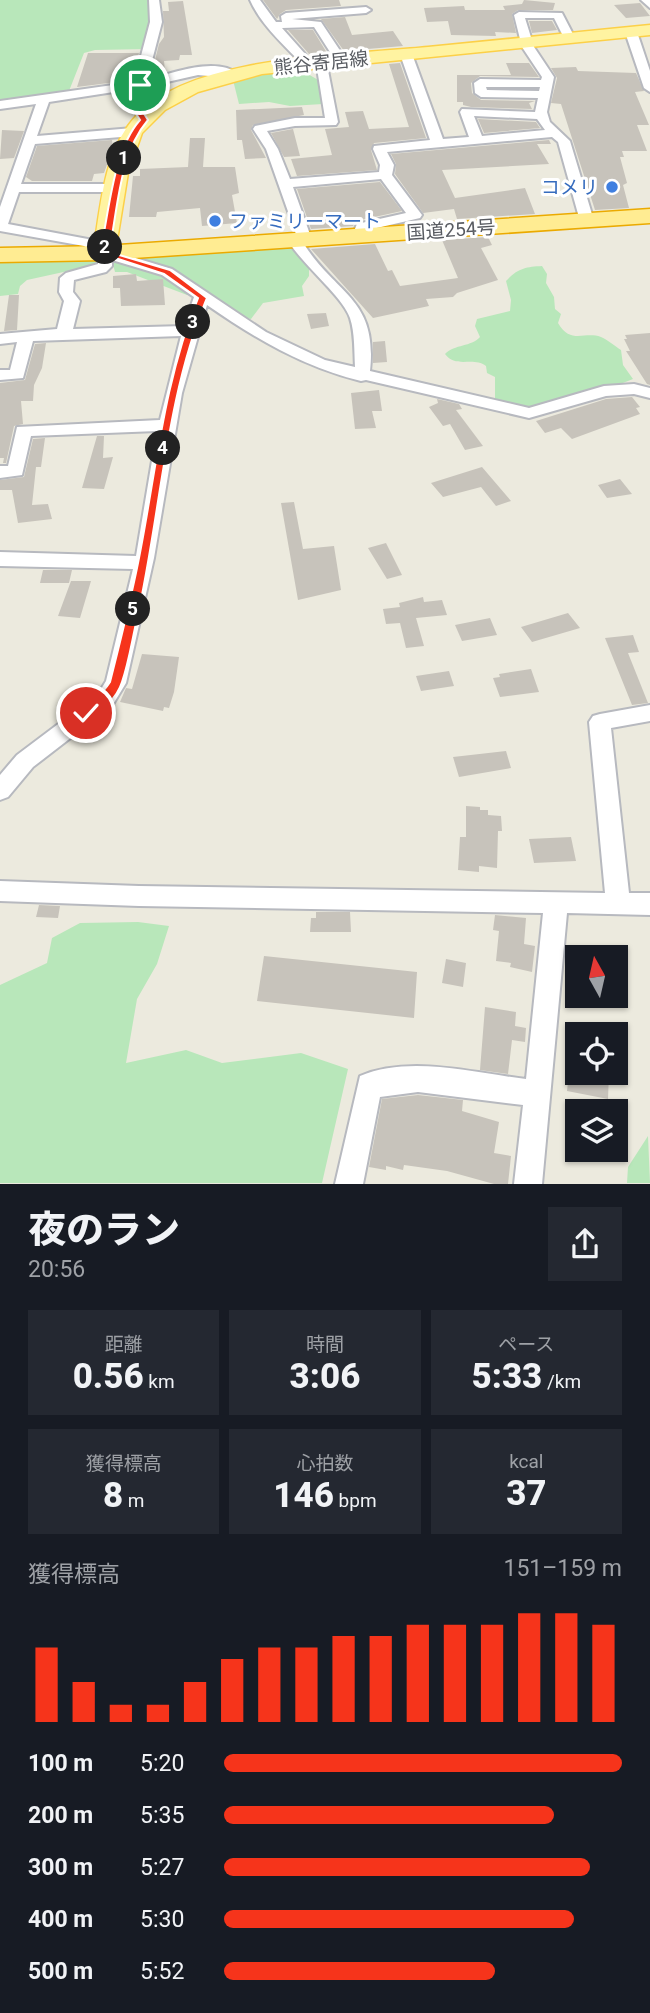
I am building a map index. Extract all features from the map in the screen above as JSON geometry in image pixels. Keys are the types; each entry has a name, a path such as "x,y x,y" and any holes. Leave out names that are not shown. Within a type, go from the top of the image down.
{"highway":[{"name":"国道254号","path":"0,255 104,253 650,216"}],"main road":[{"name":"熊谷寄居線","path":"139,126 171,98 233,74 324,62 641,31"},
{"path":"104,253 117,188 139,126"}],"street":[{"path":"29,141 139,126 140,85 156,20 154,0"},
{"path":"255,0 273,26 324,62"},
{"path":"646,0 650,5"},
{"path":"273,26 285,16 365,5"},
{"path":"355,20 365,5"},
{"path":"569,38 558,15 519,15 527,42 546,73 547,89 542,116 544,123 564,141 587,221"},
{"path":"285,16 317,24 332,122 295,122 259,129 272,149 307,261 343,296 358,316 363,368 360,376"},
{"path":"641,31 650,88"},
{"path":"406,54 438,144"},
{"path":"0,105 140,85 204,72 226,71 233,74"},
{"path":"44,99 0,227 88,243 104,253 167,272 202,298 292,352 360,376 529,413 555,409 610,389 637,388 650,393"},
{"path":"477,140 466,112 542,116"},
{"path":"359,236 362,227 415,215 385,175 387,165 379,149 555,133"},
{"path":"283,184 385,175"},
{"path":"15,188 117,188"},
{"path":"64,334 72,300 66,292 67,278 97,271 105,266 104,253"},
{"path":"0,791 26,761 105,700 116,683 144,563 166,425 189,331 202,298"},
{"path":"0,339 64,334 189,331"},
{"path":"0,375 17,375 26,337"},
{"path":"0,472 16,471 23,431 166,425"},
{"path":"0,559 144,563"},
{"path":"618,903 600,722 650,713"},
{"path":"0,891 139,896 650,904"},
{"path":"528,1184 556,901"},
{"path":"349,1184 369,1085 418,1079 539,1094"}],"green space":[{"path":"0,0 162,0 152,2 149,49 95,50 84,53 69,91 54,96 0,102"},
{"path":"299,69 320,81 323,104 239,104 233,80"},
{"path":"279,245 292,247 309,268 309,276 302,286 304,296 263,303 251,319 242,317 211,295 187,295 127,272 115,272 112,260 128,256 247,251"},
{"path":"95,256 98,261 91,266 27,280 20,286 18,294 0,296 0,260"},
{"path":"542,266 547,274 546,283 554,297 555,309 561,314 558,323 563,330 573,336 601,337 621,350 623,365 633,379 541,415 529,415 495,400 495,377 487,373 486,366 476,362 454,361 445,354 480,337 475,326 477,319 510,311 511,300 506,281 514,273"},
{"path":"138,922 169,926 157,964 137,999 126,1063 186,1050 222,1063 301,1053 348,1069 322,1183 0,1183 0,985 47,963 52,938 80,923"},
{"path":"648,1136 650,1183 627,1183 628,1167"}],"building":[{"path":"263,0 339,0 341,6 286,10 277,19"},
{"path":"524,0 555,3 553,10 518,10 512,14 516,33 495,32 496,36 451,35 448,21 427,22 424,8 464,6 465,10 505,10 503,6 522,4"},
{"path":"183,1 192,55 180,55 179,60 164,61 165,72 151,76 159,44 164,37 163,11 169,11 168,2"},
{"path":"640,3 650,16 626,18 614,5"},
{"path":"345,17 352,35 393,31 403,46 344,51 321,19"},
{"path":"529,21 552,21 557,30 532,33"},
{"path":"288,30 313,30 327,53 309,54"},
{"path":"88,53 139,53 132,80 77,87"},
{"path":"400,63 426,138 374,143 371,150 377,170 297,176 291,159 332,155 325,129 349,127 345,112 363,111 369,129 409,127 389,64"},
{"path":"506,63 529,63 539,77 480,76 471,83 472,93 481,100 535,101 529,103 532,109 471,107 457,102 457,75 511,75"},
{"path":"576,67 578,71 636,73 644,91 635,92 649,125 637,125 647,151 622,151 624,157 620,157 627,183 623,185 629,208 595,210 561,104 551,103 557,78 551,68"},
{"path":"302,107 304,115 253,125 251,130 266,158 245,159 242,140 237,140 236,110"},
{"path":"478,119 536,122 540,128 484,133"},
{"path":"293,129 300,156 284,157 271,133"},
{"path":"2,130 24,131 14,158 0,159"},
{"path":"190,138 205,138 203,167 235,167 239,193 232,195 237,223 202,226 200,208 157,212 156,217 129,217 133,176 140,176 140,169 188,167"},
{"path":"112,140 113,148 104,173 94,174 92,181 32,181 26,177 37,146"},
{"path":"549,140 551,144 537,144 549,164 442,170 455,198 525,188 535,214 457,219 454,209 423,213 395,174 396,164 391,154"},
{"path":"380,182 402,211 356,221 353,226 311,229 297,189"},
{"path":"488,237 492,245 481,248 498,280 457,293 453,297 426,299 429,306 373,318 311,249 375,244 388,271 392,270 400,286 458,278 442,240"},
{"path":"136,274 137,281 163,279 165,305 121,306 120,288 113,288 113,276"},
{"path":"9,295 19,295 17,330 4,331"},
{"path":"326,313 329,326 311,329 307,314"},
{"path":"650,333 650,385 626,351 630,351 624,339 627,339 625,335"},
{"path":"385,341 387,362 373,363 373,342"},
{"path":"46,343 42,368 34,385 33,401 21,401 23,424 14,426 6,463 3,463 4,458 0,458 0,383 25,380 35,344"},
{"path":"379,390 382,411 372,411 376,428 355,429 351,393"},
{"path":"632,397 640,407 636,408 640,414 572,439 561,428 545,433 536,421 606,399"},
{"path":"437,399 459,404 462,409 456,410 483,446 465,450 450,424 443,426 429,407 438,403"},
{"path":"97,436 104,436 103,458 113,457 104,489 82,488"},
{"path":"45,438 41,467 36,467 32,505 48,504 52,519 18,523 12,490 0,490 0,480 24,477 33,439"},
{"path":"482,467 511,501 496,506 481,487 443,497 431,483"},
{"path":"620,479 632,494 607,498 598,485"},
{"path":"294,502 303,549 334,546 341,590 298,600 281,503"},
{"path":"386,543 402,575 387,579 368,548"},
{"path":"43,570 72,570 69,583 40,583"},
{"path":"71,581 91,581 80,618 58,616"},
{"path":"423,597 424,602 442,600 447,615 416,618 424,646 406,648 400,623 386,624 383,609 400,607 399,603"},
{"path":"568,613 580,628 532,642 521,627"},
{"path":"490,618 497,635 462,641 455,625"},
{"path":"633,635 639,652 628,653 648,703 632,705 605,638"},
{"path":"142,654 179,657 174,692 169,708 164,707 163,711 120,702 126,688 132,689"},
{"path":"531,669 539,692 500,697 493,678 500,677 499,674"},
{"path":"449,671 454,686 421,691 416,676"},
{"path":"506,751 511,768 459,777 453,757"},
{"path":"466,806 480,807 480,810 488,810 488,815 501,816 502,831 498,831 497,868 479,866 479,872 458,870 460,837 466,837"},
{"path":"571,837 576,861 534,863 529,839"},
{"path":"39,905 60,906 58,918 36,917"},
{"path":"316,912 350,912 351,932 310,932 311,918 316,918"},
{"path":"495,915 526,918 524,944 535,946 532,972 510,967 511,963 496,961 499,931 493,930"},
{"path":"264,956 417,972 414,1018 257,1001"},
{"path":"446,959 466,963 463,987 442,983"},
{"path":"485,1007 516,1012 515,1026 526,1028 525,1042 512,1040 508,1074 480,1070"},
{"path":"568,1085 609,1085 608,1099 567,1091"},
{"path":"418,1095 463,1100 462,1111 499,1122 494,1153 511,1156 508,1184 494,1184 447,1171 404,1165 403,1170 386,1166 386,1170 369,1167 382,1099"}],"place":[{"name":"コメリ","path":"612,187"},
{"name":"ファミリーマート","path":"215,221"}],"route":[{"path":"86,713 105,700 116,683 144,563 166,425 189,331 202,298 167,272 104,253 126,150 133,132 144,120 139,112 140,85"}]}
